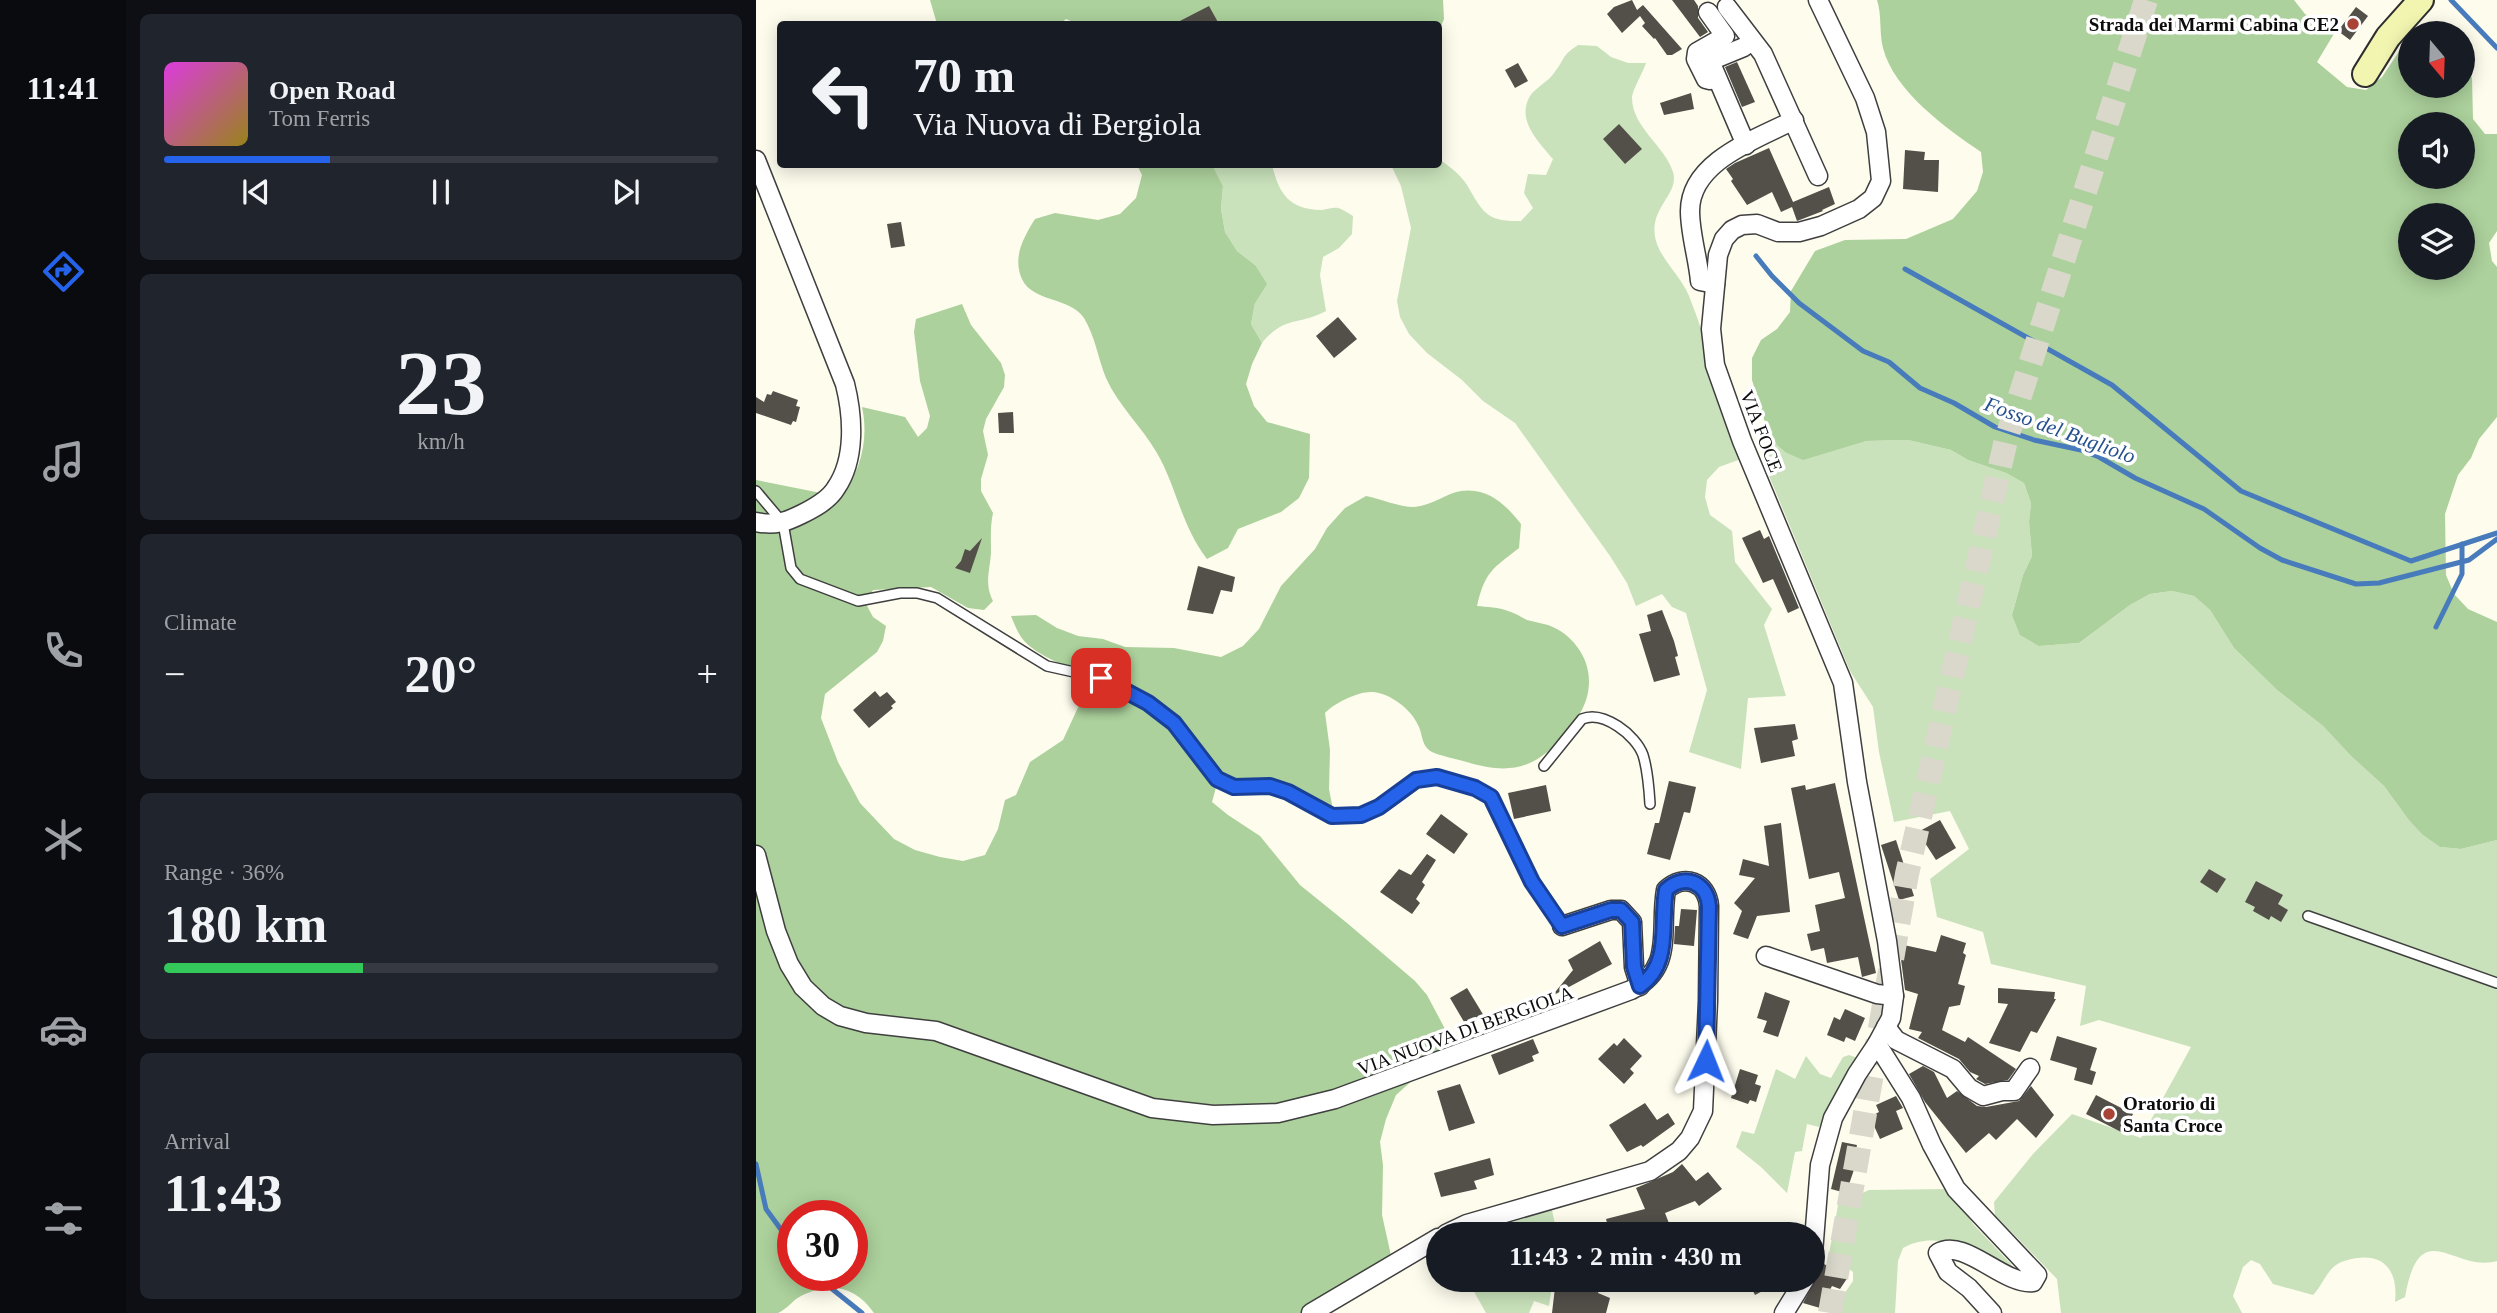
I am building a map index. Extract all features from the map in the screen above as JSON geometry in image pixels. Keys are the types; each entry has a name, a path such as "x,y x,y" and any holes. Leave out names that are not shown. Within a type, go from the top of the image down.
{"street":[{"name":"VIA FOCE","path":"1818,0 1865,98 1876,132 1881,181 1873,198 1859,209 1821,226 1799,232 1778,232 1757,224 1742,225 1732,230 1724,239 1718,255 1712,329 1715,365 1742,441 1843,683 1857,782 1887,941 1894,996"},
{"path":"2365,74 2388,37 2421,0"},
{"path":"1704,6 1719,13 1744,47 1763,54"},
{"path":"1704,6 1724,36 1697,52 1696,59 1706,79 1719,81"},
{"path":"1727,7 1763,54 1818,176"},
{"path":"1744,47 1710,61 1746,145"},
{"path":"1715,284 1700,281 1690,212 1697,183 1715,164 1794,120"},
{"path":"756,160 845,384 852,425 845,469 836,489 818,506 783,523 756,522"},
{"name":"VIA NUOVA DI BERGIOLA","path":"756,855 776,931 789,964 803,987 823,1006 841,1016 866,1023 936,1031 1152,1108 1213,1115 1278,1113 1359,1090 1579,1011 1640,986 1650,979 1661,960 1666,890 1679,881 1694,881 1705,891 1708,898 1708,1001 1703,1111 1690,1138 1667,1161 1650,1171 1474,1222"},
{"path":"1562,926 1611,910 1621,910 1632,922 1634,967 1640,986"},
{"path":"1766,956 1877,994 1894,996 1891,1018 1833,1118 1821,1165 1816,1222"},
{"path":"1886,1027 1896,1040 1953,1069 1969,1088 1983,1096 2014,1091 2030,1068"},
{"path":"1877,1044 1911,1098 1956,1189 2036,1275 2033,1282 2027,1282 1958,1250 1942,1250 1938,1253 1948,1272 1969,1288 1992,1313"},
{"path":"1311,1313 1426,1245"},
{"path":"1784,1313 1797,1292"}],"lane":[{"path":"756,491 783,523 791,569 800,579 858,601 900,593 917,593 937,598 1047,666 1101,678 1148,703 1174,723 1217,779 1234,787 1270,786 1288,792 1332,816 1361,815 1379,807 1416,780 1437,777 1475,788 1491,797 1532,882 1562,926"},
{"path":"1544,766 1582,719 1595,717 1608,720 1633,739 1642,752 1648,777 1650,804"},
{"path":"2308,916 2497,984"}],"green space":[{"path":"930,0 1443,0 1444,19 1442,24 1442,21 936,21"},
{"path":"1877,0 2294,0 2305,14 2335,32 2317,62 2347,87 2366,90 2382,77 2398,53 2398,98 2472,98 2473,112 2398,112 2398,189 2475,189 2475,122 2485,134 2497,134 2497,231 2489,243 2492,261 2497,267 2497,417 2479,439 2471,458 2458,475 2445,514 2446,575 2454,594 2468,609 2497,622 2497,840 2461,849 2440,847 2422,834 2384,786 2323,726 2277,690 2234,648 2210,610 2194,596 2172,591 2150,594 2130,605 2079,643 2039,646 2020,635 2012,615 2023,575 2032,556 2029,522 2031,503 2024,483 2006,473 1968,460 1951,450 1908,440 1866,441 1803,460 1785,452 1770,439 1752,380 1752,358 1761,340 1777,329 1790,312 1791,291 1815,251 1845,240 1906,239 1953,219 1977,191 1983,172 1981,152 1923,107 1898,79 1889,64 1881,36"},
{"path":"1578,45 1597,46 1611,57 1628,63 1646,63 1632,95 1633,108 1673,172 1672,188 1656,220 1656,241 1689,296 1697,316 1741,459 1719,467 1707,480 1705,497 1710,515 1732,531 1735,562 1772,609 1764,625 1786,696 1748,698 1741,769 1689,752 1707,690 1686,613 1672,607 1662,594 1636,606 1627,583 1610,556 1515,423 1483,401 1462,380 1427,353 1409,334 1400,317 1397,301 1411,228 1401,186 1392,168 1442,168 1442,161 1461,177 1487,214 1500,220 1521,221 1533,208 1524,193 1528,174 1546,175 1553,159 1527,122 1526,105 1530,96 1551,76 1566,55"},
{"path":"1138,168 1214,168 1223,186 1221,209 1225,232 1237,251 1255,265 1267,284 1255,303 1251,324 1262,343 1246,384 1254,406 1267,422 1310,434 1309,478 1299,498 1281,512 1238,529 1228,548 1207,559 1191,533 1157,453 1111,388 1084,318 1070,306 1034,292 1022,279 1019,271 1021,247 1035,219 1055,213 1098,220 1120,214 1136,198 1142,175"},
{"path":"1213,168 1273,168 1282,191 1293,203 1310,209 1338,208 1353,216 1352,234 1339,248 1323,257 1320,275 1326,311 1278,328 1262,343 1251,324 1255,303 1255,265 1237,251 1225,232 1221,209 1223,186"},
{"path":"962,304 971,325 1001,363 1005,375 1004,387 986,419 983,431 988,455 981,479 981,491 993,513 988,583 993,601 984,610 968,608 931,587 873,590 866,604 873,617 886,626 883,641 877,652 825,694 821,718 838,762 860,803 894,839 915,850 963,861 985,855 998,829 1005,800 1016,795 1030,762 1063,740 1087,688 1082,680 1066,667 1028,645 1011,616 1036,615 1057,628 1078,636 1103,639 1125,647 1174,648 1221,657 1243,646 1259,629 1281,586 1315,549 1327,528 1345,508 1366,496 1414,507 1455,492 1471,490 1488,495 1503,504 1521,524 1519,548 1491,572 1477,606 1504,610 1556,629 1571,640 1586,663 1589,689 1579,715 1554,746 1543,755 1520,766 1494,768 1432,752 1424,743 1415,719 1405,708 1386,695 1367,692 1347,698 1325,713 1330,750 1329,789 1334,815 1288,795 1242,789 1218,780 1212,802 1260,836 1300,885 1415,981 1427,995 1453,1044 1396,1095 1386,1119 1380,1142 1383,1165 1382,1215 1392,1260 1302,1313 874,1313 858,1296 848,1291 868,1291 868,1200 777,1200 777,1291 814,1291 796,1299 778,1313 756,1313 756,480 841,497 854,476 862,454 862,407 905,417 918,437 927,428 930,416 920,381 914,332 916,319"},
{"path":"1770,439 1785,452 1866,441 1908,440 1951,450 1968,460 2006,473 2024,483 2031,503 2029,522 2032,556 2023,575 2012,615 2039,646 2079,643 2130,605 2150,594 2172,591 2194,596 2210,610 2234,648 2277,690 2323,726 2384,786 2408,819 2440,847 2461,849 2497,840 2497,1261 2481,1263 2429,1251 2420,1257 2411,1272 2405,1297 2395,1302 2392,1275 2383,1263 2376,1259 2357,1258 2338,1264 2329,1271 2313,1295 2273,1284 2260,1264 2251,1260 2243,1267 2233,1296 2242,1313 2061,1313 2057,1279 1995,1215 1994,1202 2033,1154 2072,1114 2141,1138 2191,1047 2099,1020 2080,1026 2086,986 1991,964 1983,932 1937,917 1930,879 1969,849 1950,811 1894,822 1879,752 1873,707 1850,671 1767,471"},
{"path":"1849,1055 1860,1059 1819,1127 1807,1124 1802,1151 1795,1152 1787,1193 1736,1147 1742,1131 1754,1134 1776,1069 1795,1079 1806,1056 1820,1074 1831,1078 1843,1057"},
{"path":"1949,1189 1974,1225 2011,1264 2013,1270 1959,1246 1931,1240 1917,1242 1903,1248 1898,1261 1895,1313 1831,1313 1853,1281 1853,1272 1829,1254 1839,1200 1849,1199 1869,1190"},
{"path":"1552,1210 1554,1222 1513,1222"},
{"path":"1474,1292 1551,1292 1549,1306 1534,1301 1529,1313 1486,1313"}],"building":[{"path":"1632,0 1637,10 1643,5 1682,49 1667,55 1642,26 1645,23 1640,16 1622,33 1607,14 1614,7"},
{"path":"1672,0 1694,0 1698,6 1698,18 1708,32 1700,37"},
{"path":"1209,6 1217,21 1180,21"},
{"name":"Strada dei Marmi Cabina CE2","path":"2356,7 2368,16 2350,40 2338,31"},
{"path":"1737,62 1755,102 1742,107 1725,67"},
{"path":"1518,63 1528,81 1515,88 1505,70"},
{"path":"1691,93 1694,109 1664,115 1660,103"},
{"path":"1619,124 1642,149 1625,164 1603,139"},
{"path":"1769,148 1793,202 1829,187 1835,204 1797,221 1792,207 1781,212 1772,192 1747,205 1726,169"},
{"path":"1905,150 1925,152 1924,160 1939,160 1938,192 1903,189"},
{"path":"901,222 905,246 891,248 887,224"},
{"path":"1338,317 1357,339 1334,358 1316,336"},
{"path":"773,391 798,400 796,406 800,407 796,422 793,421 791,425 756,413 756,397 764,402 767,394 771,395"},
{"path":"1013,412 1014,433 999,433 998,413"},
{"path":"1760,530 1764,539 1769,536 1799,608 1788,613 1773,579 1763,583 1742,538"},
{"path":"982,538 970,573 955,568 965,549 970,551"},
{"path":"1198,566 1235,577 1232,592 1221,590 1213,614 1187,610"},
{"path":"1662,610 1674,641 1680,675 1654,682 1639,634 1651,631 1647,615"},
{"path":"875,691 880,697 887,692 896,702 891,706 893,708 869,728 853,710"},
{"path":"1795,724 1798,739 1792,741 1795,756 1761,763 1754,728"},
{"path":"1669,781 1696,787 1690,813 1684,812 1670,860 1647,854 1655,823 1659,823"},
{"path":"1835,783 1876,973 1862,977 1858,957 1827,963 1824,948 1811,951 1807,934 1820,931 1815,905 1845,898 1839,872 1809,879 1791,788 1805,785 1806,790"},
{"path":"1546,785 1551,811 1514,819 1508,793"},
{"path":"1441,814 1468,834 1454,854 1426,834"},
{"path":"1940,820 1956,848 1936,860 1918,832"},
{"path":"1781,823 1790,912 1757,916 1748,939 1733,934 1742,911 1734,903 1755,878 1739,875 1743,859 1769,866 1764,826"},
{"path":"1896,840 1914,896 1899,900 1881,845"},
{"path":"1427,854 1436,860 1422,882 1425,885 1416,899 1420,903 1412,914 1380,892 1399,869 1411,875"},
{"path":"2209,869 2226,879 2217,893 2200,882"},
{"path":"2256,881 2283,895 2278,904 2288,910 2281,922 2271,916 2269,920 2253,911 2255,907 2245,902"},
{"path":"1681,909 1697,910 1694,946 1674,944 1675,926 1679,926"},
{"path":"1941,935 1966,943 1963,953 1966,955 1958,984 1965,986 1960,1005 1949,1007 1942,1030 1965,1042 1968,1037 2016,1069 2008,1080 1985,1084 1976,1079 1979,1076 1970,1072 1959,1059 1918,1038 1922,1032 1909,1029 1918,994 1905,990 1899,944 1936,952"},
{"path":"1600,941 1612,964 1552,996 1573,970 1568,960"},
{"path":"1467,988 1484,1016 1467,1027 1450,998"},
{"path":"1998,988 2055,992 2056,999 2037,1033 2031,1031 2020,1052 1989,1043 2008,1004 1998,1003"},
{"path":"1765,992 1790,1001 1778,1037 1763,1032 1767,1021 1757,1018"},
{"path":"1845,1009 1865,1018 1855,1041 1846,1037 1844,1042 1827,1035 1834,1017 1840,1020"},
{"path":"2057,1036 2097,1048 2090,1070 2096,1072 2092,1085 2074,1080 2077,1068 2050,1060"},
{"path":"1624,1038 1642,1056 1630,1069 1634,1073 1624,1084 1598,1059 1614,1043 1617,1046"},
{"path":"1533,1039 1539,1053 1532,1056 1534,1061 1499,1075 1491,1055"},
{"path":"1923,1066 1934,1072 1947,1098 1957,1091 1977,1106 1986,1107 2019,1101 2031,1086 2054,1115 2036,1138 2017,1119 1996,1140 1989,1133 1966,1153 1925,1102 1909,1074"},
{"path":"1740,1069 1758,1075 1755,1084 1761,1086 1756,1102 1750,1100 1748,1104 1731,1098"},
{"path":"1460,1084 1475,1123 1449,1131 1437,1091"},
{"name":"Oratorio di Santa Croce","path":"2096,1095 2133,1114 2123,1133 2086,1114"},
{"path":"1896,1096 1903,1108 1896,1111 1903,1129 1880,1139 1870,1117 1879,1112 1876,1105"},
{"path":"1645,1103 1657,1120 1668,1113 1675,1124 1643,1147 1641,1145 1627,1152 1609,1125"},
{"path":"1842,1142 1857,1145 1854,1157 1858,1158 1846,1193 1831,1189"},
{"path":"1490,1158 1494,1175 1474,1181 1477,1189 1441,1197 1434,1173"},
{"path":"1682,1164 1696,1181 1708,1172 1722,1189 1699,1206 1695,1201 1665,1213 1668,1222 1607,1222 1606,1219 1645,1209 1636,1188 1673,1172"},
{"path":"1825,1265 1848,1277 1840,1289 1832,1286 1820,1308 1803,1303 1809,1292 1825,1292"},
{"path":"1554,1292 1598,1292 1610,1298 1606,1313 1552,1313"}],"waterway":[{"path":"2451,0 2497,48"},
{"name":"Fosso del Bugliolo","path":"1756,256 1799,303 1863,351 1889,362 1920,388 1954,403 1995,427 2099,457 2135,478 2204,509 2282,560 2356,584 2379,583 2469,560 2497,539"},
{"name":"Fosso del Bugliolo","path":"1905,269 2112,385 2241,491 2411,561 2497,533"},
{"name":"Fosso del Bugliolo","path":"2436,627 2462,574 2462,544"},
{"path":"756,1164 766,1209 777,1224"},
{"path":"835,1291 862,1313"}],"tunnel":[{"path":"1830,1313 1907,874 2006,440 2146,0"}],"place":[{"name":"Strada dei Marmi Cabina CE2","path":"2353,24"},
{"name":"Oratorio di Santa Croce","path":"2109,1114"}],"route":[{"path":"1101,678 1148,703 1174,723 1217,779 1234,787 1270,786 1288,792 1332,816 1361,815 1379,807 1416,780 1437,777 1475,788 1491,797 1532,882 1562,926 1611,910 1621,910 1632,922 1634,967 1640,986 1650,979 1661,960 1666,890 1679,881 1694,881 1705,891 1709,906 1706,1061"}]}
